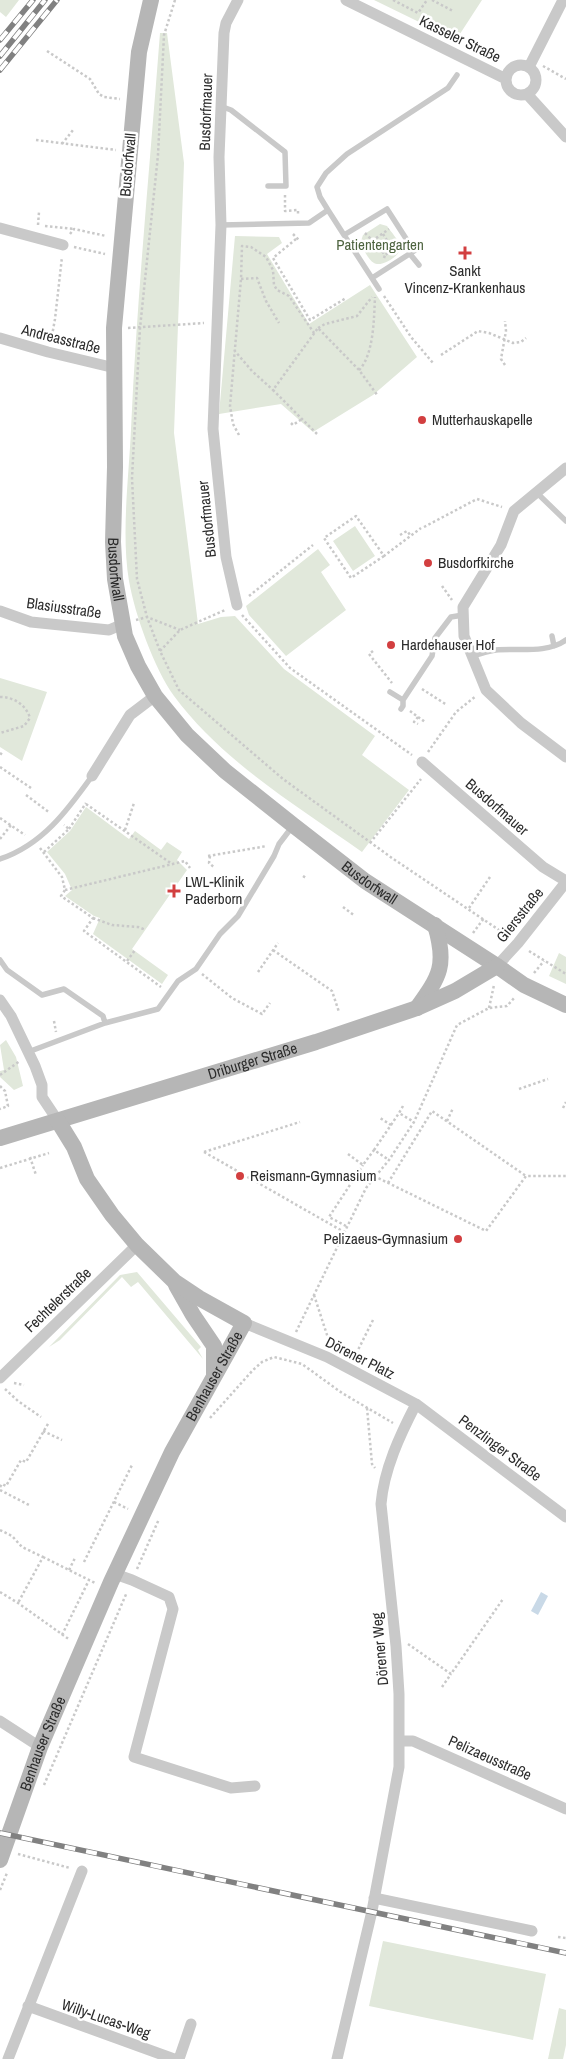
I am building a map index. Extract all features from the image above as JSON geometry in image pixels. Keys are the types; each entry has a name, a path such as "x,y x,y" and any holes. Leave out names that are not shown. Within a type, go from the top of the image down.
{"main road":[{"name":"Busdorfwall","path":"151,0 139,52 114,328 113,542 115,579 123,624 138,666 155,696 187,735 226,771 293,825 365,881 524,985 566,1005"},
{"path":"417,1008 436,982 442,959 435,925"},
{"name":"Driburger Straße","path":"0,1138 58,1122 105,1105 316,1042 417,1008 455,991 497,966"},
{"name":"Benhauser Straße","path":"4,1866 40,1747 114,1574 172,1452 244,1323 175,1282 137,1245 112,1215 88,1179 74,1147 58,1122"},
{"path":"175,1282 193,1315 214,1346 214,1377"}],"street":[{"name":"Busdorfmauer","path":"237,605 226,557 213,429 221,225 219,157 224,33 226,23 238,0"},
{"path":"531,64 514,66 508,74 506,79 507,86 512,92 519,95 527,94 536,83 531,64 563,0"},
{"name":"Kasseler Straße","path":"351,1 506,79"},
{"path":"527,94 566,137"},
{"path":"0,228 63,245"},
{"name":"Andreasstraße","path":"0,338 115,368"},
{"path":"566,468 514,511 501,545 463,611 464,636 486,690 521,723 566,757"},
{"name":"Blasiusstraße","path":"0,611 31,622 109,630 123,624"},
{"path":"92,776 130,715 155,696"},
{"name":"Busdorfmauer","path":"426,765 543,867 566,881"},
{"name":"Giersstraße","path":"497,966 518,943 566,881"},
{"path":"0,1000 11,1016 39,1074 42,1097 58,1122"},
{"name":"Fechtelerstraße","path":"0,1378 137,1245"},
{"path":"244,1323 291,1342"},
{"name":"Dörener Platz","path":"291,1342 349,1368 416,1404"},
{"name":"Dörener Weg","path":"337,2059 374,1898 399,1767 400,1741 396,1646 381,1504 384,1481 403,1429 416,1404"},
{"name":"Penzlinger Straße","path":"416,1404 566,1517"},
{"path":"114,1574 169,1597 173,1609 134,1757 232,1788 255,1786"},
{"path":"0,1721 40,1747"},
{"name":"Pelizaeusstraße","path":"400,1741 413,1741 566,1809"},
{"path":"8,2059 82,1871"},
{"path":"374,1898 532,1931"},
{"name":"Willy-Lucas-Weg","path":"28,2006 174,2059"},
{"path":"179,2059 191,2024"}],"lane":[{"path":"379,289 320,197 317,187 326,174 348,154 448,88 457,75"},
{"path":"220,106 231,110 285,152 286,186 268,186"},
{"path":"344,235 387,209 414,251 372,278"},
{"path":"221,225 310,223 328,210"},
{"path":"410,254 420,265"},
{"path":"537,493 566,521"},
{"path":"390,692 402,705 432,656 435,638 451,617 463,611"},
{"path":"552,636 554,646"},
{"path":"472,656 494,650 538,649 554,646 566,640"},
{"path":"0,859 14,854 35,841 59,820 92,776"},
{"path":"29,1053 105,1023 158,1009 178,980 196,969 220,934 238,916 274,856 278,844 293,825"},
{"path":"0,960 7,970 42,995 64,989 103,1016 105,1023"}],"path":[{"path":"393,0 418,13 428,0"},
{"path":"432,0 453,11"},
{"path":"47,51 90,79 99,94 104,98 134,100"},
{"path":"531,64 566,79"},
{"path":"62,144 73,130"},
{"path":"36,140 112,149"},
{"path":"286,197 285,211 298,210 298,224"},
{"path":"39,212 37,225 74,229 121,239"},
{"path":"359,226 385,255"},
{"path":"48,352 55,319 63,245 74,229"},
{"path":"372,240 388,230"},
{"path":"383,234 393,250 385,255"},
{"path":"296,239 272,258 310,320 346,298"},
{"path":"380,251 388,241"},
{"path":"63,245 119,257"},
{"path":"239,436 233,424 230,406 242,279 242,246 251,247 266,257 274,270 274,286 277,290 289,296 314,333"},
{"path":"385,255 385,262"},
{"path":"242,279 257,278 266,301 279,322"},
{"path":"379,289 411,336 433,363"},
{"path":"273,390 318,328 325,324 357,316 374,295 374,323 363,366 359,370"},
{"path":"505,321 505,340 501,359 505,365"},
{"path":"114,328 140,328 217,322"},
{"path":"318,328 359,370 378,396"},
{"path":"441,355 478,331 489,333 513,343 521,342 526,338"},
{"path":"234,350 252,371 317,434"},
{"path":"291,424 293,425 302,419"},
{"path":"384,556 356,516 324,538 351,578 384,556 422,527 477,499 514,511"},
{"path":"400,535 407,530 411,536"},
{"path":"160,651 180,630 237,605 313,545"},
{"path":"442,586 453,602 463,611"},
{"path":"237,605 244,620 290,668 426,765"},
{"path":"123,624 147,617 180,630"},
{"path":"373,650 369,654 392,684 390,692"},
{"path":"415,684 447,705"},
{"path":"370,843 426,765 456,712 470,699 486,690"},
{"path":"0,698 6,697 16,701 27,710 30,718 24,726 0,733"},
{"path":"402,705 425,722"},
{"path":"418,717 414,722 418,724"},
{"path":"0,753 4,756"},
{"path":"0,767 31,788"},
{"path":"26,795 69,829 44,852 62,877 65,890"},
{"path":"125,830 134,803"},
{"path":"86,804 172,864"},
{"path":"0,818 35,841"},
{"path":"0,839 10,825"},
{"path":"215,868 209,864 209,856 278,844"},
{"path":"146,930 138,927 112,925 93,918 61,896 65,890 185,861 190,868"},
{"path":"469,908 490,877"},
{"path":"343,907 355,916"},
{"path":"93,918 84,931 168,993"},
{"path":"258,972 278,943"},
{"path":"518,943 566,974"},
{"path":"127,961 135,950"},
{"path":"273,950 332,991 340,1012"},
{"path":"196,969 232,998 262,1014 270,1003"},
{"path":"291,1342 346,1226 374,1176 389,1160 414,1122 457,1025 489,1008 508,1006 524,985"},
{"path":"0,1076 29,1053"},
{"path":"519,1089 548,1079"},
{"path":"0,1086 5,1091 8,1106 0,1109"},
{"path":"563,1108 566,1102"},
{"path":"346,1226 330,1216 403,1106"},
{"path":"447,1121 453,1108"},
{"path":"388,1183 432,1110 526,1176 566,1176"},
{"path":"398,1113 414,1122"},
{"path":"380,1118 391,1125"},
{"path":"300,1122 204,1152 344,1232"},
{"path":"374,1150 389,1160"},
{"path":"0,1168 30,1157 49,1153"},
{"path":"348,1154 363,1165"},
{"path":"30,1157 36,1174"},
{"path":"374,1176 486,1231 526,1176"},
{"path":"314,1294 331,1347 326,1357"},
{"path":"349,1368 373,1320"},
{"path":"206,1425 211,1416 262,1362 274,1357 302,1364 342,1393 403,1429"},
{"path":"6,1389 18,1401 41,1417"},
{"path":"367,1408 372,1464 384,1481"},
{"path":"29,1505 0,1488 2,1484 6,1486 21,1460 26,1462 48,1422"},
{"path":"43,1431 62,1440"},
{"path":"84,1562 132,1465"},
{"path":"114,1502 131,1510"},
{"path":"41,1793 162,1513"},
{"path":"0,1530 12,1536 22,1547 96,1583"},
{"path":"18,1603 43,1557"},
{"path":"69,1570 75,1558"},
{"path":"62,1635 89,1580"},
{"path":"0,1592 62,1635 83,1646"},
{"path":"442,1686 503,1599"},
{"path":"396,1646 409,1644 451,1674"},
{"path":"19,1846 16,1853 82,1871"},
{"path":"0,1890 4,1866"},
{"path":"558,1937 566,1938"}],"green space":[{"path":"0,0 19,0 6,17 0,12"},
{"path":"374,0 482,0 456,40"},
{"path":"160,33 167,33 184,163 174,433 198,624 221,617 235,616 284,669 375,736 362,755 409,790 362,852 262,781 215,742 193,720 174,696 159,671 146,641 132,595 127,563 126,505 140,280"},
{"name":"Patientengarten","path":"380,224 387,226 398,241 400,250 391,260 377,264 370,259 360,244 363,235"},
{"path":"235,236 279,237 282,243 267,254 309,324 370,285 417,357 373,395 313,432 281,404 219,414"},
{"path":"355,526 375,556 353,571 333,541"},
{"path":"318,549 330,565 321,572 346,610 286,656 249,615 246,606"},
{"path":"0,678 47,692 22,761 0,747"},
{"path":"86,807 129,839 135,831 161,850 167,842 182,852 177,860 187,870 132,949 168,975 162,984 93,934 100,918 65,896 72,890 65,874 47,852 70,831"},
{"path":"559,953 566,957 566,984 549,976"},
{"path":"6,1040 16,1057 23,1086 14,1090 0,1077 0,1071 4,1070 0,1045"},
{"path":"137,1272 201,1347 198,1350 203,1359 138,1282 131,1287 122,1277 60,1340 49,1347 120,1275"},
{"path":"383,1941 546,1974 533,2040 369,2006"},
{"path":"559,2008 566,2010 566,2045 563,2059 548,2059"}],"water":[{"path":"541,1592 548,1596 538,1615 531,1611"}],"railway":[{"path":"0,40 33,0"},
{"path":"0,56 45,0"},
{"path":"0,70 57,0"},
{"path":"0,1833 566,1953"}],"place":[{"name":"Sankt Vincenz-Krankenhaus","path":"465,253"},
{"name":"Mutterhauskapelle","path":"422,420"},
{"name":"Busdorfkirche","path":"428,563"},
{"name":"Hardehauser Hof","path":"391,645"},
{"name":"LWL-Klinik Paderborn","path":"174,891"},
{"name":"Reismann-Gymnasium","path":"240,1176"},
{"name":"Pelizaeus-Gymnasium","path":"458,1239"}]}
